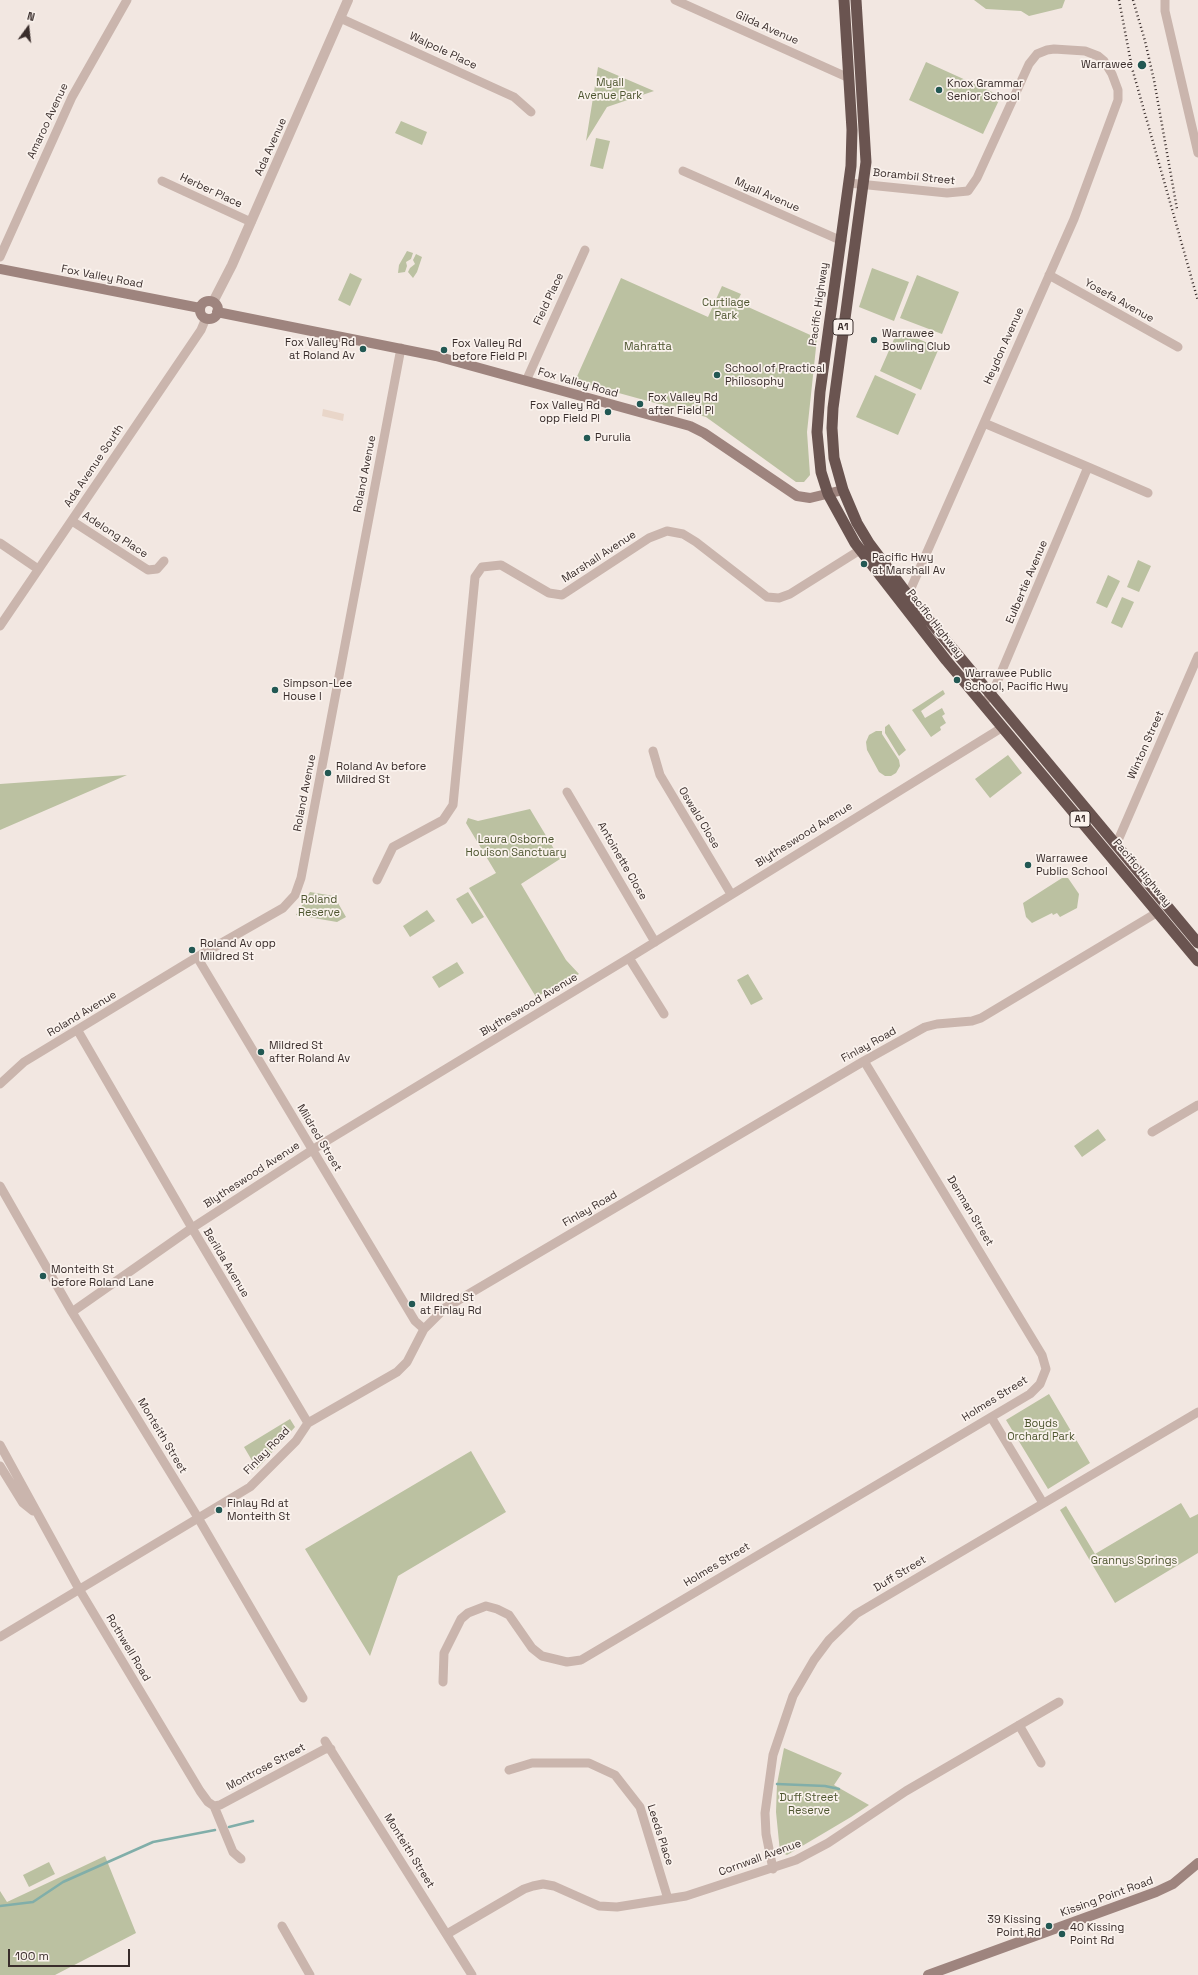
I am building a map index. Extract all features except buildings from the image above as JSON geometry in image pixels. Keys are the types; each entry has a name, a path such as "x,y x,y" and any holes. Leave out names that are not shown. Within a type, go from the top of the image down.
{"highway":[{"name":"Pacific Highway","path":"844,0 852,144 842,241 820,392 817,432 821,472 828,494 843,524 860,550 946,660 1198,961"},
{"name":"Pacific Highway","path":"856,0 866,162 864,184 846,297 833,408 832,428 834,458 842,490 857,524 869,543 908,595 1198,943"}],"main road":[{"name":"Fox Valley Road","path":"0,269 200,308"},
{"path":"205,302 213,302 217,306 217,312 213,318 206,318 201,314 200,308 205,302"},
{"name":"Fox Valley Road","path":"217,312 401,348 526,380 690,426 704,433 794,495 810,498 842,490"},
{"name":"Kissing Point Road","path":"928,1975 1156,1892 1173,1884 1198,1863"}],"street":[{"name":"Amaroo Avenue","path":"0,257 72,97 127,0"},
{"name":"Ada Avenue","path":"213,302 348,0"},
{"name":"Gilda Avenue","path":"675,0 849,78"},
{"path":"1165,0 1165,11 1198,153"},
{"name":"Walpole Place","path":"340,18 514,96 531,112"},
{"name":"Borambil Street","path":"849,183 947,193 968,191 977,178 1029,64 1041,51 1054,49 1078,51 1098,56 1104,61 1112,74 1119,95 1117,105"},
{"name":"Heydon Avenue","path":"908,595 1074,219 1117,105"},
{"name":"Myall Avenue","path":"683,171 842,241"},
{"name":"Herber Place","path":"162,181 250,222"},
{"name":"Field Place","path":"526,380 585,250"},
{"name":"Yosefa Avenue","path":"1049,275 1178,347"},
{"name":"Ada Avenue South","path":"0,626 201,330 206,318"},
{"name":"Roland Avenue","path":"0,1084 24,1062 78,1031 198,957 283,908 292,900 298,886 401,348"},
{"path":"984,423 1148,493"},
{"name":"Eulbertie Avenue","path":"983,703 991,695 1088,467"},
{"name":"Adelong Place","path":"72,521 148,570 156,569 164,561"},
{"name":"Marshall Avenue","path":"377,880 393,847 443,820 453,805 475,577 482,567 501,565 549,593 562,594 650,538 667,531 683,534 696,542 767,597 779,598 790,594 860,550"},
{"path":"0,543 38,569"},
{"name":"Winton Street","path":"1116,845 1198,656"},
{"name":"Blytheswood Avenue","path":"72,1312 192,1228 312,1150 629,958 1003,727"},
{"name":"Oswald Close","path":"653,751 660,775 731,894"},
{"name":"Antoinette Close","path":"567,792 655,942"},
{"name":"Finlay Road","path":"0,1637 197,1516 250,1487 296,1441 308,1423 397,1372 407,1362 424,1329 445,1308 864,1061 925,1028 937,1024 972,1021 981,1018 1158,912"},
{"name":"Mildred Street","path":"198,957 415,1321 424,1329"},
{"path":"629,958 664,1014"},
{"name":"Berilda Avenue","path":"78,1031 192,1228 308,1423"},
{"name":"Denman Street","path":"864,1061 1042,1355 1046,1369 1044,1377"},
{"path":"1152,1132 1198,1105"},
{"name":"Monteith Street","path":"0,1186 72,1312 197,1516 303,1698"},
{"name":"Holmes Street","path":"443,1682 444,1653 461,1619 468,1613 486,1606 497,1609 509,1615 532,1648 542,1656 567,1662 581,1660 1030,1394 1040,1384 1044,1377"},
{"name":"Duff Street","path":"773,1869 766,1834 765,1813 773,1755 793,1696 814,1660 829,1640 856,1614 1198,1412"},
{"path":"991,1417 1043,1504"},
{"name":"Rothwell Road","path":"0,1445 79,1589 200,1791 208,1802 214,1806 233,1852 241,1859"},
{"path":"0,1466 23,1503 37,1514"},
{"name":"Cornwall Avenue","path":"447,1934 524,1889 543,1884 554,1886 598,1906 608,1907 686,1896 773,1869 796,1860 828,1843 906,1791 1059,1702"},
{"path":"1019,1725 1041,1763"},
{"name":"Monteith Street","path":"325,1741 472,1975"},
{"name":"Montrose Street","path":"214,1806 220,1805 325,1749 331,1749"},
{"name":"Leeds Place","path":"509,1770 532,1763 589,1763 615,1775 640,1807 668,1899"},
{"path":"282,1926 310,1975"}],"green space":[{"path":"974,0 1065,0 1062,8 1029,16 1021,11 986,9"},
{"path":"926,62 1001,96 983,134 909,100"},
{"name":"Myall Avenue Park","path":"598,67 654,91 607,107 586,141"},
{"path":"401,121 427,132 422,145 395,133"},
{"path":"596,138 610,141 603,169 590,166"},
{"path":"407,251 413,253 411,259 406,262 407,266 405,272 398,273 399,265"},
{"path":"416,254 422,257 417,272 413,278 408,272 415,264 413,260"},
{"path":"872,268 909,282 894,321 859,307"},
{"path":"350,273 362,279 350,306 338,300"},
{"path":"917,275 959,292 942,334 900,318"},
{"name":"Mahratta","path":"621,278 708,317 722,286 741,294 737,302 817,338 807,432 810,475 804,482 796,482 706,417 575,381"},
{"path":"898,330 939,348 921,390 880,371"},
{"path":"875,375 916,394 898,435 856,417"},
{"path":"1138,560 1151,566 1139,592 1127,587"},
{"path":"1108,575 1120,581 1107,608 1096,603"},
{"path":"1122,597 1134,602 1122,628 1111,623"},
{"path":"943,690 945,694 921,711 925,718 942,708 945,714 942,716 946,723 940,727 941,730 931,737 912,710"},
{"path":"889,724 906,750 899,756 885,733 885,727"},
{"path":"876,731 882,731 882,734 899,760 900,766 896,773 891,776 885,776 879,772 867,750 866,742 869,735"},
{"path":"1008,755 1022,773 990,798 975,779"},
{"path":"127,775 0,830 0,784"},
{"name":"Laura Osborne Houison Sanctuary","path":"530,809 560,859 521,884 566,960 579,974 536,997 469,888 496,873 466,823 468,818 478,821"},
{"path":"1062,878 1068,878 1079,894 1077,908 1060,917 1057,913 1053,915 1052,913 1032,923 1026,917 1023,903"},
{"name":"Roland Reserve","path":"310,892 334,896 346,917 337,922 296,915"},
{"path":"468,892 484,917 472,924 456,899"},
{"path":"427,910 435,921 410,937 403,926"},
{"path":"457,962 464,973 439,988 432,977"},
{"path":"748,974 763,999 751,1005 737,980"},
{"path":"1098,1129 1106,1140 1082,1157 1074,1146"},
{"name":"Boyds Orchard Park","path":"1049,1394 1090,1463 1048,1489 1006,1420"},
{"path":"290,1419 295,1427 257,1469 244,1447"},
{"path":"471,1451 506,1512 398,1576 370,1656 305,1549"},
{"name":"Grannys Springs","path":"1181,1503 1190,1518 1198,1514 1198,1553 1115,1603 1060,1510 1066,1506 1095,1554"},
{"name":"Duff Street Reserve","path":"784,1748 842,1773 834,1785 869,1805 787,1855 780,1852 776,1812 777,1784"},
{"path":"105,1856 136,1933 55,1975 0,1975 0,1891 7,1902"},
{"path":"49,1862 55,1874 29,1887 23,1875"}],"shaded area":[{"path":"323,409 344,414 343,421 322,416"}],"waterway":[{"path":"777,1784 825,1786 839,1789"},
{"path":"229,1827 253,1821"},
{"path":"0,1906 33,1902 63,1882 153,1842 215,1830"}],"railway":[{"path":"1119,0 1132,68 1198,301"},
{"path":"1133,0 1154,80 1177,209"}],"place":[{"name":"Warrawee","path":"1142,65"},
{"name":"Knox Grammar Senior School","path":"939,90"},
{"name":"Warrawee Bowling Club","path":"874,340"},
{"name":"Fox Valley Rd at Roland Av","path":"363,349"},
{"name":"Fox Valley Rd before Field Pl","path":"444,350"},
{"name":"School of Practical Philosophy","path":"717,375"},
{"name":"Fox Valley Rd after Field Pl","path":"640,404"},
{"name":"Fox Valley Rd opp Field Pl","path":"608,412"},
{"name":"Purulia","path":"587,438"},
{"name":"Pacific Hwy at Marshall Av","path":"864,564"},
{"name":"Warrawee Public School, Pacific Hwy","path":"957,680"},
{"name":"Simpson-Lee House I","path":"275,690"},
{"name":"Roland Av before Mildred St","path":"328,773"},
{"name":"Warrawee Public School","path":"1028,865"},
{"name":"Roland Av opp Mildred St","path":"192,950"},
{"name":"Mildred St after Roland Av","path":"261,1052"},
{"name":"Monteith St before Roland Lane","path":"43,1276"},
{"name":"Mildred St at Finlay Rd","path":"412,1304"},
{"name":"Finlay Rd at Monteith St","path":"219,1510"},
{"name":"39 Kissing Point Rd","path":"1049,1926"},
{"name":"40 Kissing Point Rd","path":"1062,1934"}],"park label":[{"name":"Curtilage Park","path":"726,309"}]}
